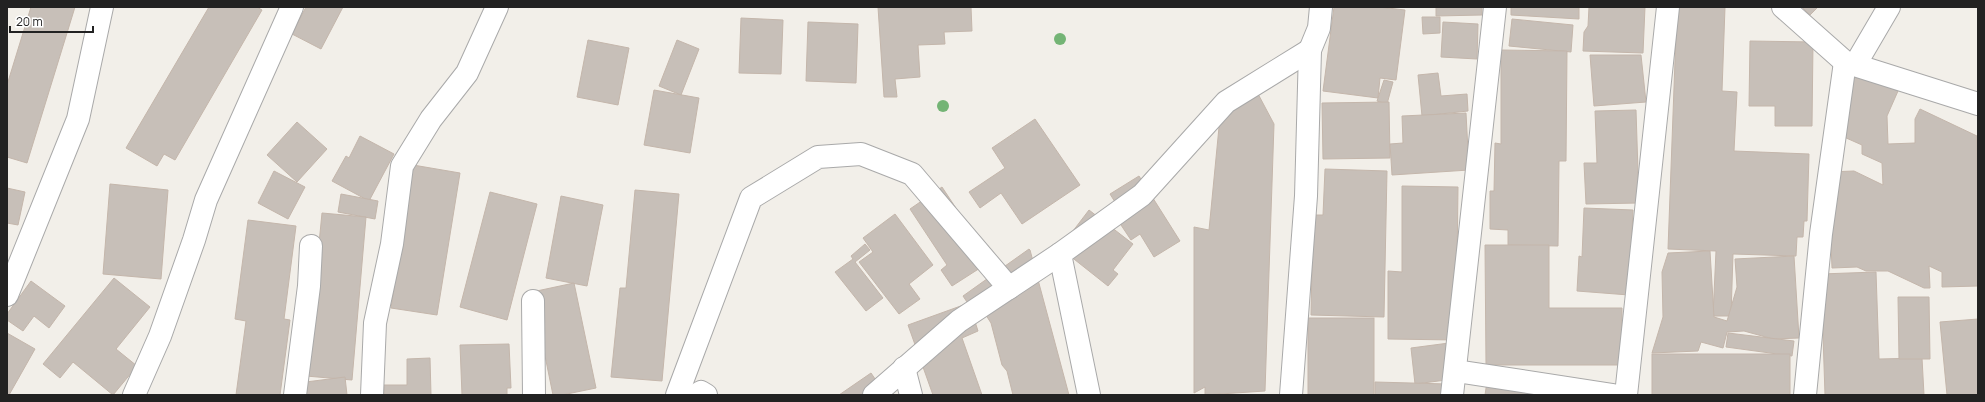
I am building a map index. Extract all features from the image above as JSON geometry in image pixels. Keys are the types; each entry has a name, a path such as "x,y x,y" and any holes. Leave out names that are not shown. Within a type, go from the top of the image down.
{"street":[{"path":"7,295 78,119 102,7"},
{"path":"134,395 160,336 194,240 206,200 292,7"},
{"path":"372,395 375,323 392,244 402,166 430,119 467,73 497,7"},
{"path":"1291,395 1306,196 1310,50 1319,28 1321,7"},
{"path":"1452,395 1456,371 1495,7"},
{"path":"1626,395 1668,7"},
{"path":"1783,7 1850,64 1978,104"},
{"path":"1804,395 1821,234 1850,64 1889,7"},
{"path":"874,395 959,321 1060,254 1142,195 1226,102 1310,50"},
{"path":"677,395 751,198 818,156 861,154 912,174 1009,288"},
{"path":"295,395 309,286 311,246"},
{"path":"1060,254 1089,395"},
{"path":"533,301 534,395"},
{"path":"904,368 911,395"},
{"path":"1456,371 1613,395"},
{"path":"696,395 701,392 706,395"}],"building":[{"path":"31,7 75,7 27,163 7,157 7,85"},
{"path":"209,7 257,7 262,10 175,160 164,154 157,166 126,148"},
{"path":"306,7 343,7 321,49 292,34"},
{"path":"878,7 971,7 972,31 944,32 945,44 918,45 920,77 895,79 897,97 884,97"},
{"path":"1334,7 1379,7 1405,10 1396,80 1380,78 1378,98 1323,91"},
{"path":"1436,7 1482,7 1482,15 1436,16"},
{"path":"1511,7 1579,7 1579,19 1511,15"},
{"path":"1589,7 1645,7 1643,53 1583,51 1584,32 1588,26"},
{"path":"1677,7 1725,7 1722,91 1737,92 1734,151 1809,154 1807,221 1804,221 1803,237 1797,237 1796,256 1733,254 1731,316 1713,316 1716,251 1668,249"},
{"path":"1802,7 1818,7 1810,15"},
{"path":"1422,17 1440,17 1440,33 1423,34"},
{"path":"741,18 783,20 781,74 739,73"},
{"path":"1512,19 1573,25 1571,52 1509,46"},
{"path":"808,22 858,24 856,83 806,81"},
{"path":"1443,22 1478,24 1477,59 1441,57"},
{"path":"588,40 629,48 618,105 577,97"},
{"path":"677,40 699,49 681,95 659,86"},
{"path":"1750,41 1813,42 1812,126 1775,126 1775,106 1749,106"},
{"path":"1501,50 1567,51 1566,161 1559,161 1558,246 1508,245 1508,230 1490,229 1490,191 1494,191 1495,143 1501,144"},
{"path":"1590,55 1641,55 1646,102 1594,106"},
{"path":"1849,67 1898,91 1887,116 1888,144 1915,143 1915,119 1920,109 1977,136 1978,286 1942,287 1942,272 1929,266 1930,288 1924,288 1888,271 1866,271 1857,267 1832,268 1828,172 1854,171 1883,185 1882,163 1862,154 1862,145 1844,137"},
{"path":"1438,73 1441,96 1467,94 1468,111 1422,116 1418,75"},
{"path":"1384,80 1393,82 1387,104 1377,101"},
{"path":"654,90 699,98 690,153 644,145"},
{"path":"1257,92 1274,124 1265,391 1205,395 1205,387 1194,393 1194,227 1209,230 1220,117"},
{"path":"1389,102 1390,158 1323,159 1322,103"},
{"path":"1636,110 1639,203 1586,204 1584,163 1597,163 1595,111"},
{"path":"1466,113 1469,170 1392,175 1390,144 1403,143 1402,116"},
{"path":"1035,119 1080,185 1022,224 1001,193 980,208 969,192 1005,168 992,148"},
{"path":"297,122 327,149 297,182 267,155"},
{"path":"360,136 394,154 369,201 332,181 346,156 349,158"},
{"path":"413,165 460,173 437,315 391,308"},
{"path":"1325,169 1387,171 1384,317 1311,315 1313,215 1323,215"},
{"path":"274,171 305,187 288,219 258,203"},
{"path":"1139,176 1180,241 1154,257 1140,234 1131,240 1119,222 1125,218 1110,194"},
{"path":"110,184 168,190 161,279 103,274"},
{"path":"1402,186 1458,187 1456,340 1388,339 1388,271 1402,272"},
{"path":"942,187 991,261 952,286 941,270 947,265 910,209"},
{"path":"7,188 25,192 18,225 7,223"},
{"path":"635,190 679,194 662,381 611,377 620,288 626,288"},
{"path":"490,192 537,204 507,320 460,307"},
{"path":"341,194 378,201 375,219 338,212"},
{"path":"561,196 603,205 587,286 546,278"},
{"path":"1584,208 1633,210 1629,295 1577,291 1579,256 1582,257"},
{"path":"1089,210 1133,244 1113,270 1118,274 1108,286 1060,248"},
{"path":"322,213 366,217 352,380 306,376"},
{"path":"895,214 933,265 909,284 920,299 899,314 859,262 873,252 863,238"},
{"path":"248,220 296,226 284,319 290,320 280,395 236,395 246,321 235,319"},
{"path":"865,244 870,250 855,262 883,298 866,311 835,272 853,259 851,256"},
{"path":"1485,245 1549,245 1549,308 1622,308 1622,365 1486,365"},
{"path":"1029,249 1069,395 1013,395 1007,371 1002,365 991,323 982,309 975,314 963,296"},
{"path":"1710,251 1714,317 1727,321 1737,287 1735,259 1794,256 1799,338 1773,339 1744,331 1727,332 1723,348 1701,342 1698,351 1652,353 1663,317 1662,272 1668,253"},
{"path":"1876,272 1879,359 1922,358 1924,395 1825,395 1821,274"},
{"path":"114,278 150,307 116,349 137,366 113,395 73,362 60,378 43,364"},
{"path":"31,281 65,306 49,328 34,316 23,331 7,320 7,314"},
{"path":"574,283 596,388 562,395 553,395 532,292"},
{"path":"1898,297 1929,297 1930,359 1899,359"},
{"path":"969,303 978,331 962,338 982,395 933,395 908,325"},
{"path":"1308,318 1374,318 1374,395 1308,395"},
{"path":"1978,319 1978,395 1947,395 1940,322"},
{"path":"7,333 35,349 9,395 7,393"},
{"path":"1728,333 1794,341 1792,356 1726,347"},
{"path":"1449,343 1454,379 1415,384 1411,348"},
{"path":"509,344 511,388 507,388 507,395 462,395 460,345"},
{"path":"1652,354 1790,354 1790,395 1652,395"},
{"path":"430,358 431,395 384,395 384,385 407,385 407,359"},
{"path":"871,373 886,395 839,395"},
{"path":"1488,375 1549,395 1485,395"},
{"path":"345,377 347,395 299,395 298,383"},
{"path":"1375,382 1447,384 1446,395 1375,395"}]}
